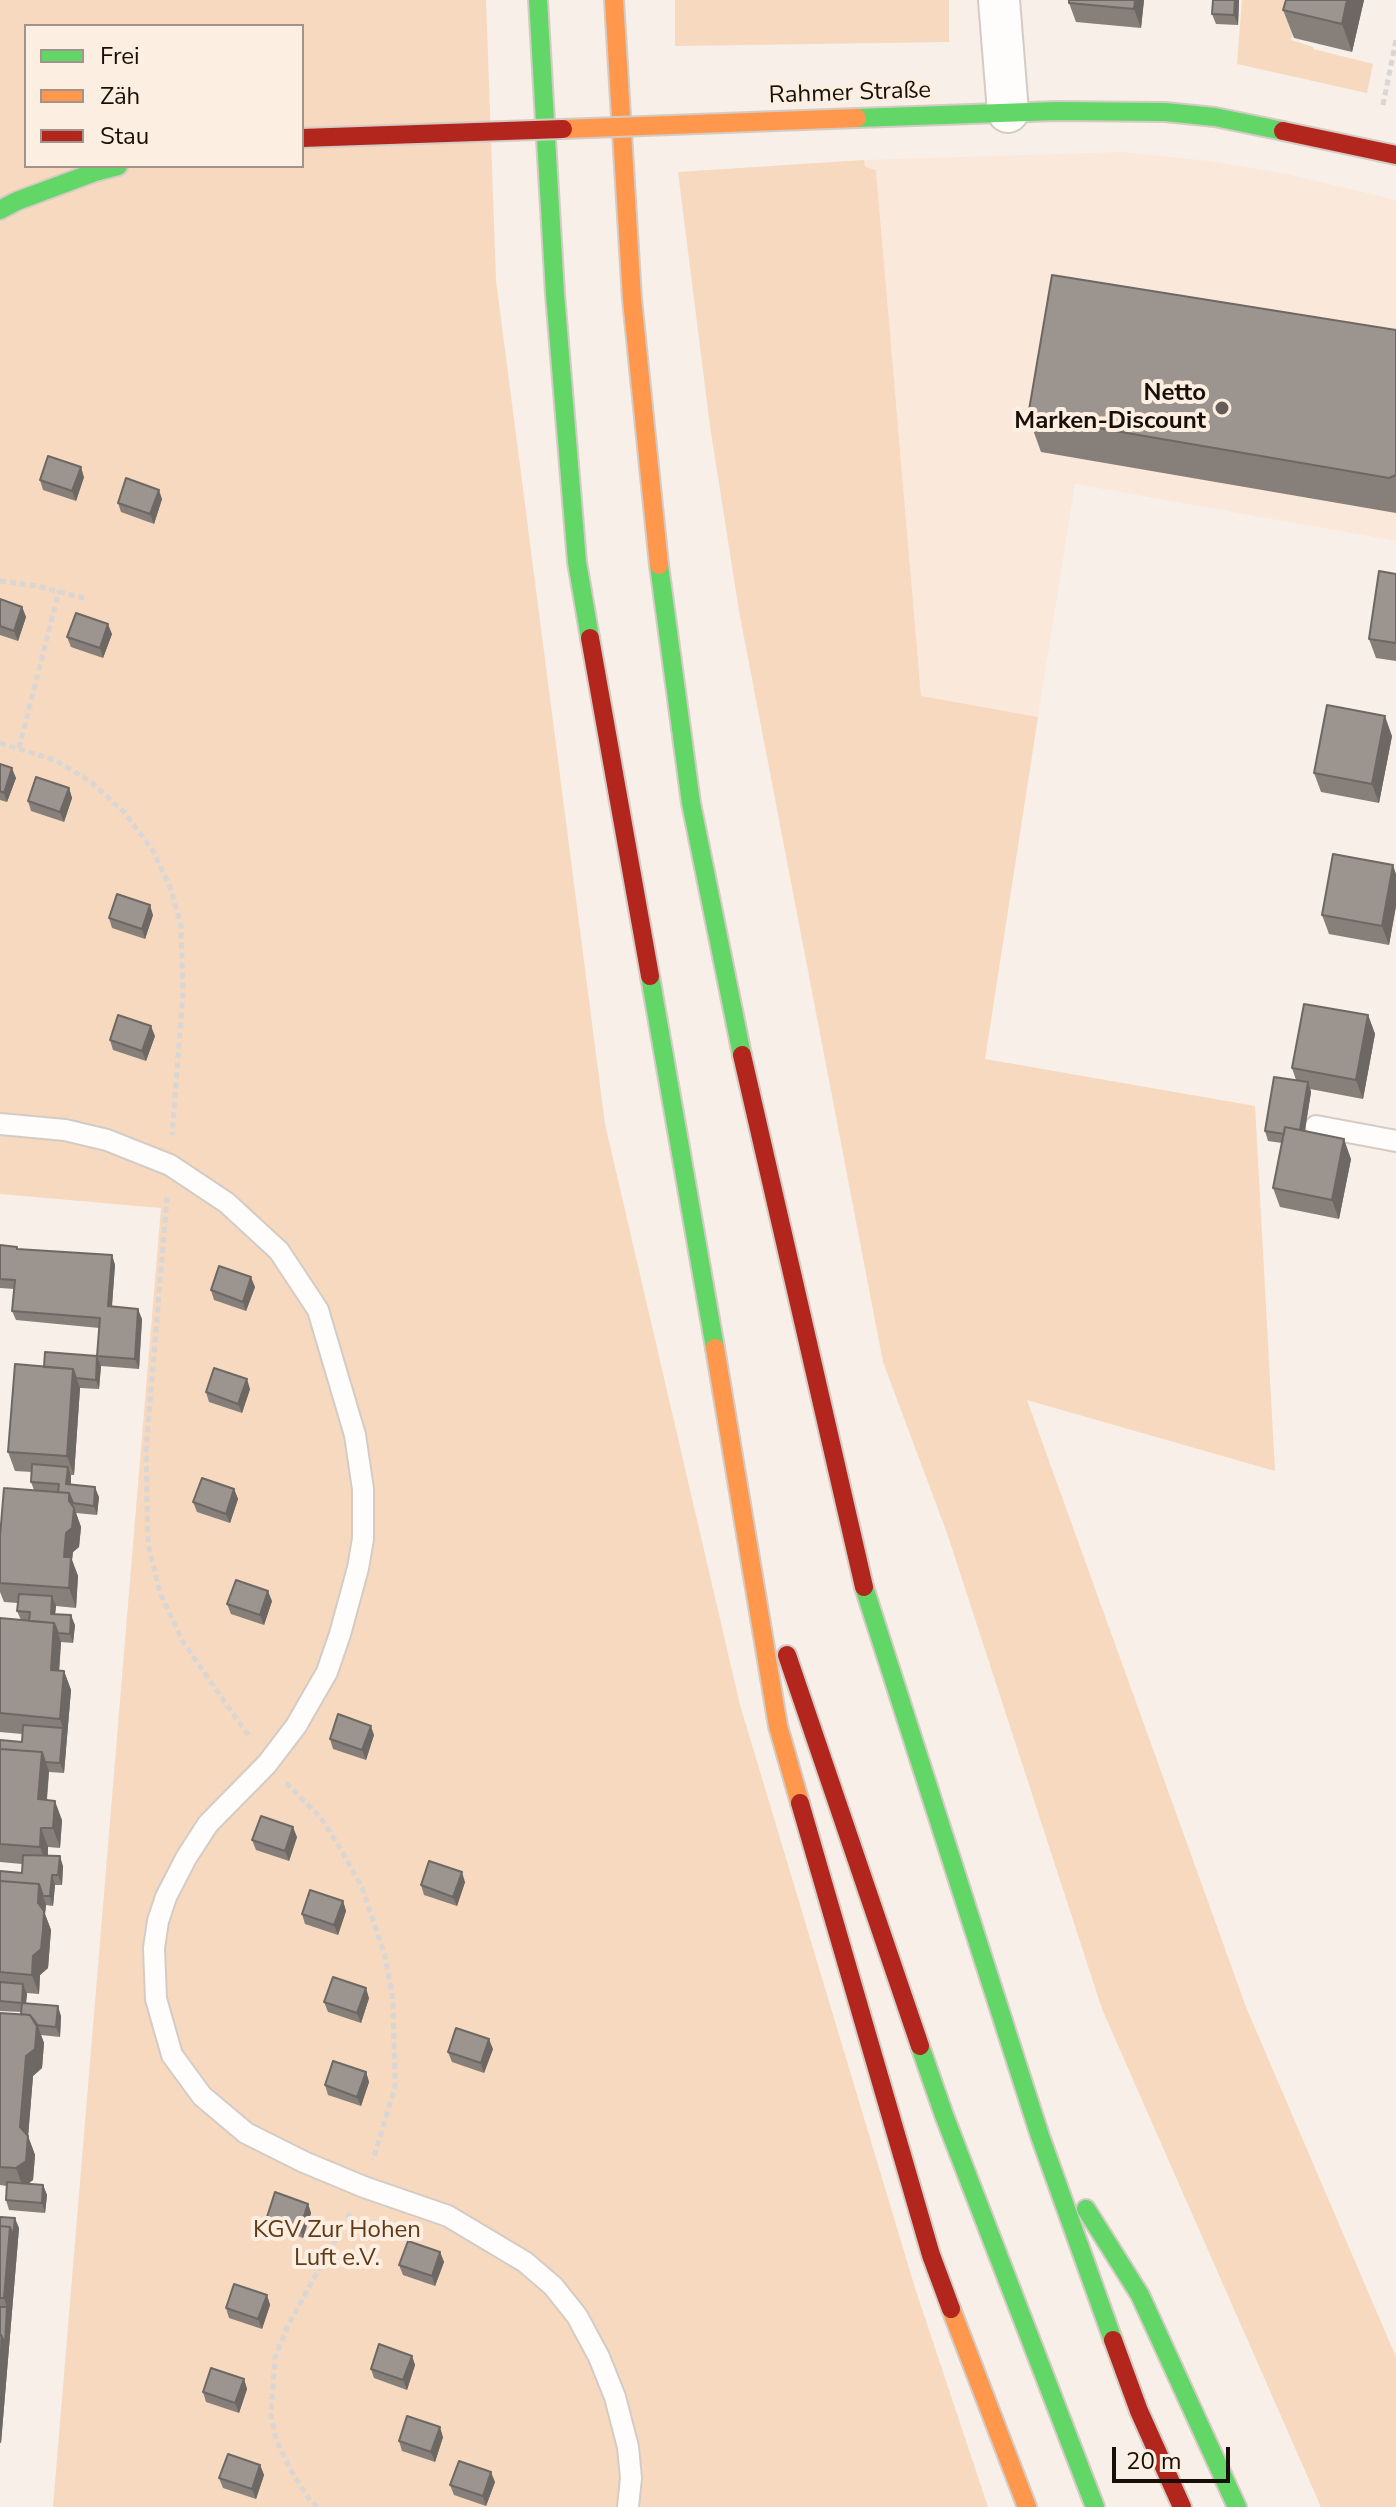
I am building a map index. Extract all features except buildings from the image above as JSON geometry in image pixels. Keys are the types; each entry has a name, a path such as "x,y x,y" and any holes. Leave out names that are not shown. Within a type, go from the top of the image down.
{"main road":[{"path":"538,0 555,294 577,562 782,1741 931,2255 1027,2507"},
{"path":"614,0 632,299 667,633 694,819 743,1060 868,1606 1040,2136 1139,2411 1182,2507"},
{"name":"Rahmer Straße","path":"304,138 1115,110 1215,117 1396,155"},
{"path":"0,210 17,201 112,168"},
{"path":"749,1543 944,2115 1095,2507"},
{"path":"1040,2136 1140,2295 1237,2507"}],"street":[{"path":"999,0 1008,112"}],"lane":[{"path":"0,1124 65,1130 107,1140 170,1165 227,1203 279,1251 318,1310 355,1435 363,1489 363,1539 340,1634 327,1672 296,1726 267,1764 208,1824 186,1858 166,1897 158,1921 154,1948 156,1999 172,2055 202,2096 246,2133 364,2187 448,2216 525,2262 553,2286 577,2316 599,2357 615,2397 628,2447 631,2478 628,2507"},
{"path":"1316,1126 1396,1141"}],"path":[{"path":"1383,105 1396,40"},
{"path":"0,581 87,599"},
{"path":"19,748 59,591"},
{"path":"0,743 55,760 90,781 124,812 153,851 171,889 181,926 183,994 146,1451 148,1544 160,1593 183,1642 267,1764 321,1818 362,1888 385,1956 393,2000 395,2087 364,2187 288,2325 275,2358 271,2415 276,2439 290,2469 317,2507"}],"shaded area":[{"path":"1123,152 1209,161 1287,174 1396,200 1396,541 1075,484 1038,717 921,697 876,171 864,167 864,160"}],"green space":[{"name":"KGV Zur Hohen Luft e.V.","path":"0,0 486,0 496,280 605,1124 740,1705 915,2288 988,2507 53,2507 161,1208 0,1194"},
{"path":"675,0 949,0 949,42 675,46"},
{"path":"1242,0 1300,0 1291,40 1313,49 1373,64 1367,93 1237,64"},
{"path":"864,160 865,167 876,170 921,696 1038,717 985,1059 1255,1106 1275,1471 1027,1400 1246,2007 1396,2357 1396,2507 1321,2507 1102,2009 947,1533 883,1362 739,611 710,426 678,172"}],"traffic: fast":[{"path":"538,0 555,294 577,562 590,638"},
{"path":"857,118 1057,111 1165,112 1215,117 1283,131"},
{"path":"0,210 110,168"},
{"path":"659,565 691,803 742,1055"},
{"path":"650,976 715,1348"},
{"path":"864,1587 1040,2136 1113,2340"},
{"path":"920,2046 1095,2507"},
{"path":"1086,2209 1140,2295 1237,2507"}],"traffic: slow":[{"path":"614,0 632,299 659,565"},
{"path":"563,129 857,118"},
{"path":"715,1348 778,1726 800,1803"},
{"path":"951,2309 1027,2507"}],"traffic: jam":[{"path":"304,138 563,129"},
{"path":"1283,131 1396,155"},
{"path":"590,638 650,976"},
{"path":"742,1055 864,1587"},
{"path":"787,1655 920,2046"},
{"path":"800,1803 931,2255 951,2309"},
{"path":"1113,2340 1139,2411 1182,2507"}],"place":[{"name":"Netto Marken-Discount","path":"1222,408"}]}
